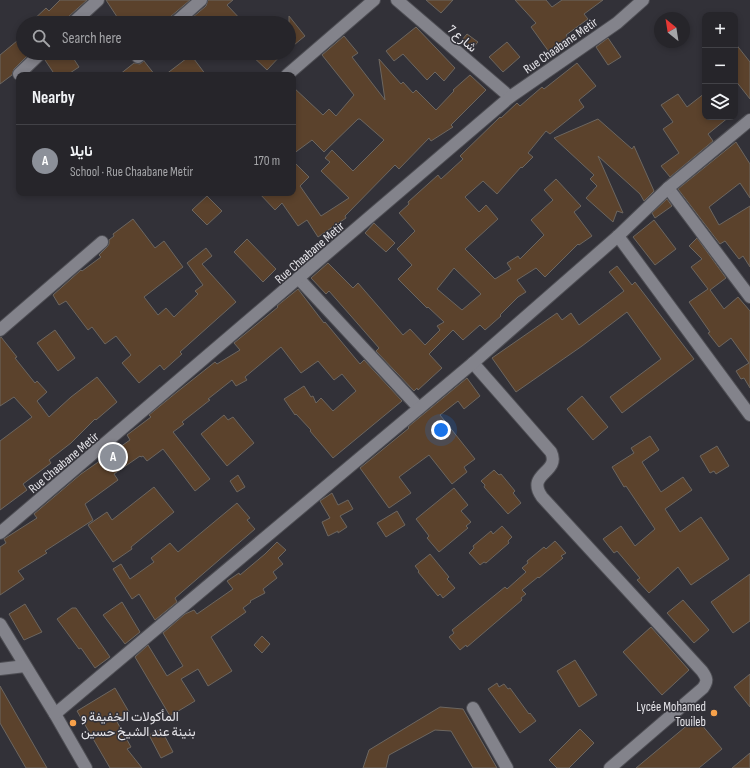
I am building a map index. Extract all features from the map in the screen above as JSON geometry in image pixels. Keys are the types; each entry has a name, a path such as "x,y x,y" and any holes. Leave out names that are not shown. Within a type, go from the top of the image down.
{"street":[{"path":"81,16 98,0"},
{"path":"183,16 201,0"},
{"path":"290,72 374,0"},
{"name":"شارع 7","path":"397,0 510,97"},
{"name":"Rue Chaabane Metir","path":"0,533 299,279 510,97 617,23 643,0"},
{"path":"21,72 34,60"},
{"path":"55,714 473,363 618,236 668,188 750,120"},
{"path":"668,188 750,297"},
{"path":"618,236 750,415"},
{"path":"0,330 102,242"},
{"path":"299,279 419,408"},
{"path":"473,363 551,452 554,460 552,466 540,476 537,482 538,492 706,677 706,682 703,688 610,768"},
{"path":"0,624 86,768"},
{"path":"0,669 25,666"},
{"path":"473,708 507,768"}],"building":[{"path":"60,0 87,0 69,16 37,16 46,8 49,11"},
{"path":"106,0 190,0 171,16 116,16"},
{"path":"208,0 233,0 227,5 237,16 194,16 206,6"},
{"path":"426,0 453,0 441,13"},
{"path":"515,0 546,0 552,7 562,0 603,0 584,14 588,19 566,35 568,38 549,52 531,27 536,23"},
{"path":"296,25 305,36 296,43"},
{"path":"416,27 455,68 444,81 435,72 427,80 403,54 394,61 386,51"},
{"path":"467,34 478,42 471,50 461,41"},
{"path":"344,36 358,53 352,57 385,100 379,59 401,84 403,82 413,93 416,90 436,110 454,91 453,90 470,75 486,90 451,125 453,127 431,141 429,138 399,169 395,165 345,216 346,218 318,237 307,220 298,226 282,203 275,210 262,196 296,196 296,164 309,177 300,186 321,216 349,198 321,171 330,162 325,158 332,150 353,171 384,140 360,119 358,119 324,152 312,140 296,152 296,90 323,115 329,109 336,116 354,95 322,55"},
{"path":"608,38 621,57 608,65 596,47"},
{"path":"16,42 16,60 23,60 14,69 12,75 0,84 0,55"},
{"path":"507,42 520,57 503,72 489,57"},
{"path":"738,47 750,62 750,99 738,84"},
{"path":"45,60 74,60 79,67 72,72 53,72"},
{"path":"184,60 195,60 204,72 169,72"},
{"path":"256,60 276,60 267,70"},
{"path":"144,61 153,72 123,72 134,63 140,64"},
{"path":"577,63 596,86 579,100 584,107 550,134 546,131 528,153 533,157 522,168 521,167 497,194 483,181 465,197 479,212 486,205 498,219 465,249 495,279 511,269 507,263 518,256 520,259 544,235 531,220 553,200 544,190 556,179 581,206 574,212 592,236 579,245 578,244 545,277 536,268 517,280 526,292 518,297 500,315 501,316 485,330 480,325 463,340 453,330 429,354 442,368 418,390 417,388 414,391 376,351 379,348 329,291 326,294 311,278 328,263 353,288 358,283 403,335 410,329 425,345 440,330 437,326 444,322 428,307 427,308 398,279 412,265 397,249 415,231 399,213 409,204 408,202 438,175 441,179 463,159 460,156 500,117 501,118 517,103 520,106 542,87 544,89","holes":["454,268 481,294 462,310 437,289"]},
{"path":"678,94 687,107 702,95 702,120 725,120 708,134 713,141 670,177 661,166 679,153 663,129 673,122 661,105"},
{"path":"598,119 632,149 634,146 654,191 644,201 640,194 598,156 623,213 617,211 613,222 586,198 597,186 590,179 594,175 554,138"},
{"path":"736,142 750,164 750,198 740,183 709,207 719,225 750,206 750,267 743,256 739,259 725,241 720,244 678,189"},
{"path":"207,196 222,211 207,225 192,210"},
{"path":"667,199 672,206 655,218 652,213"},
{"path":"133,219 155,248 164,241 183,267 144,297 158,315 166,308 174,317 198,294 195,291 203,285 187,263 206,248 212,256 202,264 236,302 180,352 182,354 164,370 160,365 139,383 122,363 131,355 116,336 105,344 92,327 88,330 66,301 59,305 53,295 81,270 82,271 101,257 99,255 109,244 109,240 114,236 113,234"},
{"path":"654,220 676,249 655,265 633,237"},
{"path":"374,223 395,243 386,252 365,233"},
{"path":"697,238 726,278 710,290 724,309 738,297 750,311 750,388 744,378 741,379 736,371 749,363 731,338 719,347 708,333 710,332 689,302 708,289 691,267 702,259 689,246"},
{"path":"247,239 276,269 263,282 234,252"},
{"path":"617,266 632,285 635,282 694,359 622,413 610,397 661,359 627,312 582,346 516,392 492,358 557,313 562,320 571,313 579,325 624,291 609,272"},
{"path":"298,289 324,323 325,322 360,364 364,360 402,401 333,458 310,431 311,430 296,414 295,415 284,399 304,386 311,397 313,396 316,403 321,398 333,411 356,391 342,374 334,380 318,361 301,373 281,347 245,377 247,380 236,386 232,380 208,399 210,400 182,422 184,424 173,432 210,479 195,491 163,449 147,461 143,456 140,456 114,474 118,480 85,504 93,520 45,551 47,553 18,571 24,579 0,595 0,547 6,543 4,539 37,518 34,514 81,474 130,440 127,435 151,417 149,415 177,392 215,362 217,364 240,350 234,343"},
{"path":"55,330 75,358 58,371 37,343"},
{"path":"0,337 17,357 15,358 35,383 37,381 47,392 37,401 49,417 71,397 97,377 117,402 96,420 95,419 71,443 49,460 51,463 23,484 27,490 0,510 0,441 32,417 14,397 0,406"},
{"path":"467,378 480,396 464,409 458,401 440,415 475,459 464,467 467,472 452,484 429,455 399,477 411,493 389,508 360,468"},
{"path":"582,396 608,427 593,440 567,409"},
{"path":"224,415 228,420 233,417 254,443 227,466 201,434"},
{"path":"650,436 659,450 642,462 661,492 683,477 692,490 665,509 680,532 701,517 729,559 691,585 678,567 649,593 637,580 640,578 617,551 614,553 603,539 621,526 635,546 655,529 626,486 624,487 612,467 634,453 631,448"},
{"path":"717,446 729,466 716,474 714,471 710,473 700,456"},
{"path":"494,470 499,475 501,474 515,491 513,493 521,503 508,514 484,487 485,485 481,481"},
{"path":"238,475 245,487 237,492 230,481"},
{"path":"154,487 174,512 131,547 132,549 113,562 88,525 107,512 112,520"},
{"path":"454,488 468,505 461,511 471,522 466,526 468,528 439,552 427,538 429,536 416,519"},
{"path":"332,493 338,505 348,500 353,509 340,516 347,527 338,533 338,531 328,536 322,522 330,518 320,501"},
{"path":"237,503 250,518 247,520 255,529 175,598 177,602 155,620 139,594 132,599 113,569 121,564 130,579 154,562 151,558 170,543 178,552"},
{"path":"397,511 405,525 386,537 377,523"},
{"path":"502,526 512,537 508,541 509,543 486,563 484,562 480,565 469,553 474,548 473,546 491,531 493,534"},
{"path":"555,541 566,553 561,556 563,558 522,590 526,594 521,598 522,600 467,647 466,645 460,650 449,637 454,633 452,630 505,587 507,589 526,572 522,568 528,563 527,561 544,547 546,549"},
{"path":"277,542 286,550 278,558 283,564 273,572 277,578 263,589 265,593 250,601 251,602 243,608 246,612 211,637 232,671 208,686 198,669 181,679 195,701 170,716 135,657 148,645 167,676 183,666 163,633 185,614 194,610 197,614 233,589 227,581 239,573 240,575"},
{"path":"430,554 449,577 447,579 455,588 443,598 440,594 438,596 418,572 419,571 415,566"},
{"path":"750,574 750,621 733,633 711,602"},
{"path":"683,600 709,630 694,643 667,613"},
{"path":"122,602 140,632 125,644 103,615"},
{"path":"25,604 42,632 24,640 9,614"},
{"path":"72,608 76,608 110,657 95,668 57,619"},
{"path":"651,627 689,670 662,695 623,652"},
{"path":"262,636 270,644 262,653 254,645"},
{"path":"575,660 597,695 579,707 557,671"},
{"path":"750,674 750,707 734,687"},
{"path":"497,683 499,687 504,684 508,689 510,688 536,721 520,733 488,689"},
{"path":"0,686 47,768 26,768 0,723"},
{"path":"115,688 129,712 116,720 131,747 127,749 142,768 110,768 77,711"},
{"path":"440,707 463,709 497,768 473,768 451,731 435,730 389,755 386,768 363,768 369,750"},
{"path":"696,718 722,749 699,768 636,768"},
{"path":"161,729 173,752 161,758 149,735"},
{"path":"580,729 594,743 569,768 557,768 549,760"},
{"path":"750,753 750,768 732,768"}],"place":[{"name":"نايلا","path":"113,457"},
{"name":"Lycée Mohamed Touileb","path":"714,713"},
{"name":"المأكولات الخفيفة و بنينة عند الشيخ حسين","path":"73,723"}]}
